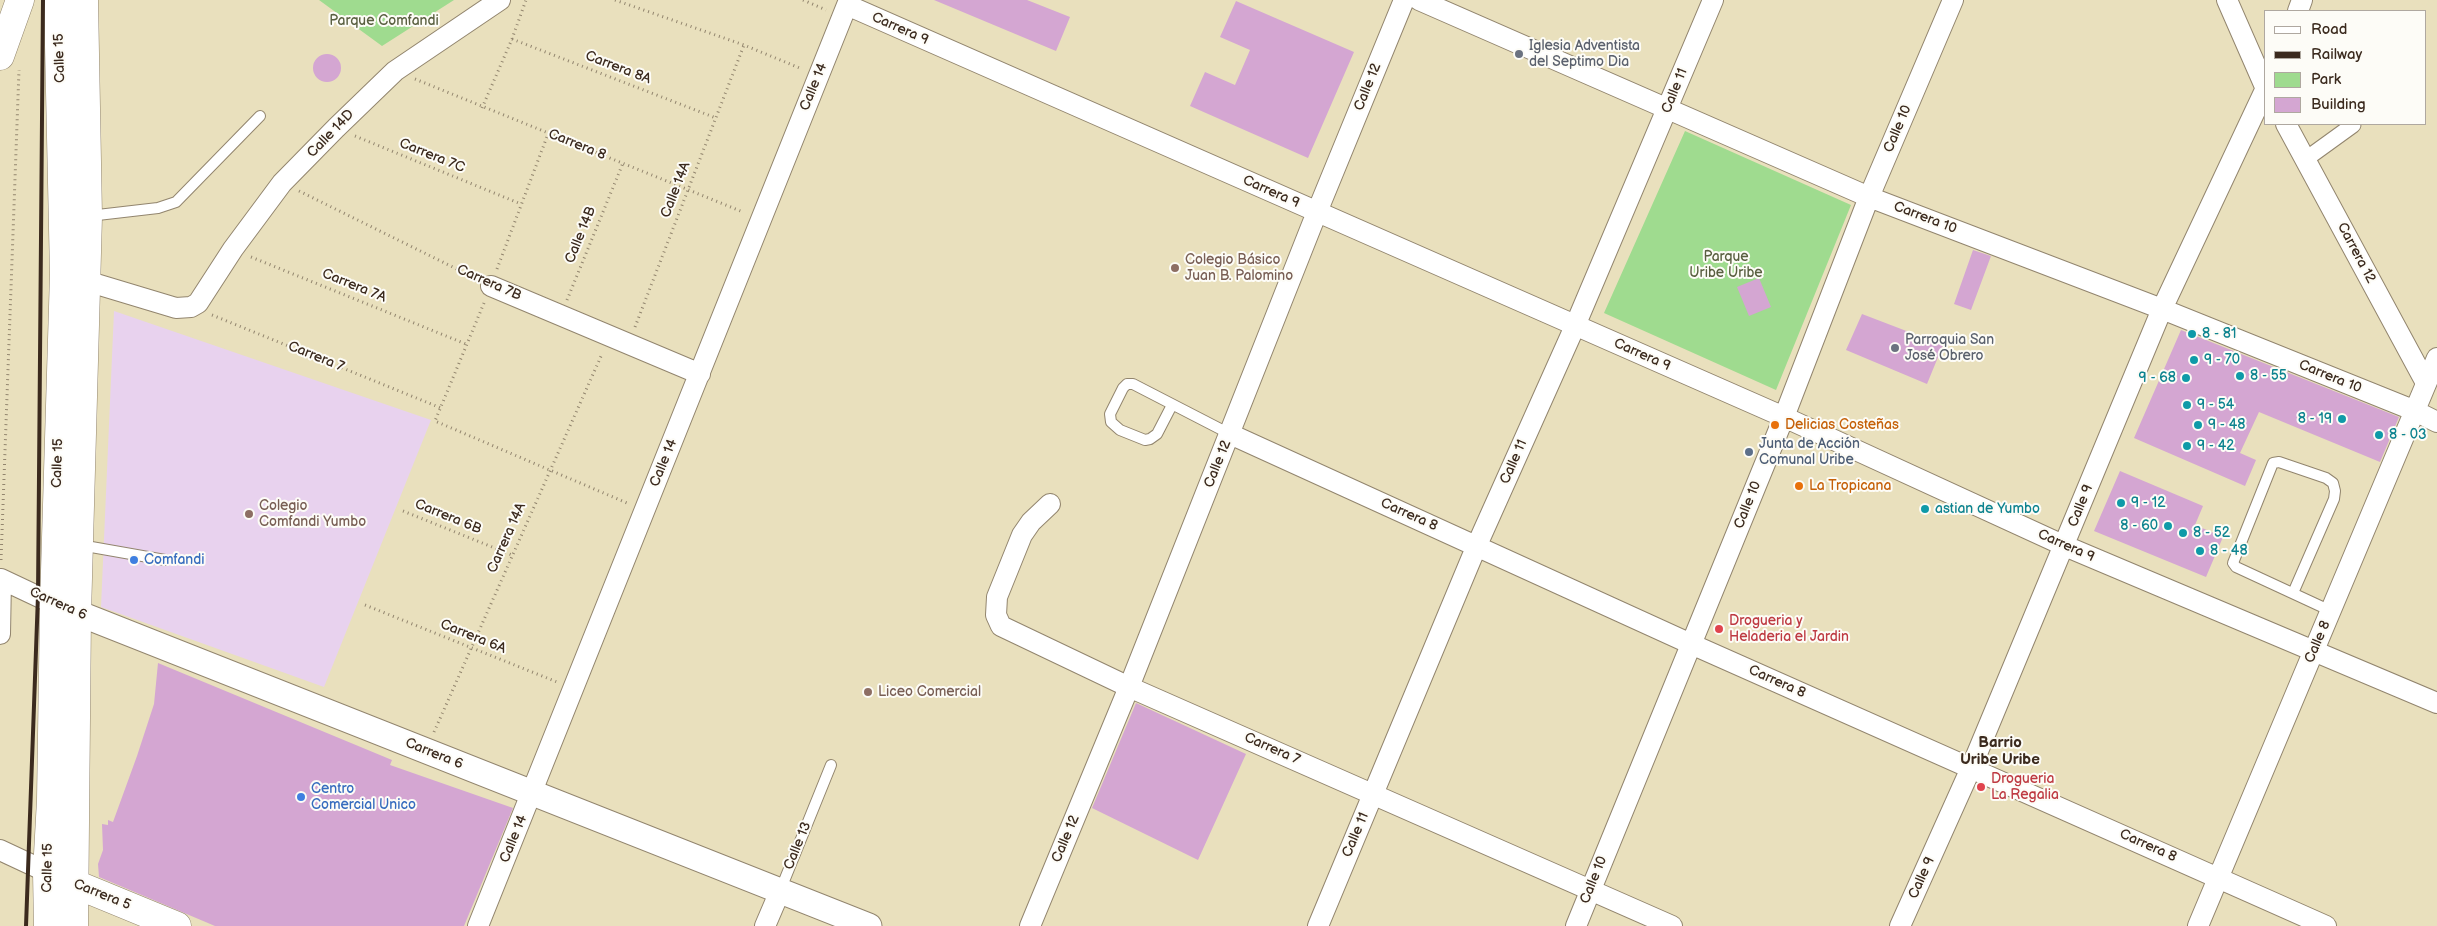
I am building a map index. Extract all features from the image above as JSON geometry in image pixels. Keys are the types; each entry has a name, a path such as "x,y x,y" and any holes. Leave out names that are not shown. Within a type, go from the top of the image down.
{"main road":[{"path":"10,58 20,0"},
{"name":"Calle 15","path":"58,0 76,214"},
{"name":"Calle 15","path":"74,926 77,801 66,609 80,544 76,214 84,0"},
{"name":"Calle 15","path":"48,926 47,872 51,800 66,609 76,278"},
{"name":"Carrera 5","path":"47,872 177,926"}],"street":[{"name":"Calle 14D","path":"194,305 282,183 336,128 395,71 500,0"},
{"name":"Calle 12","path":"1030,926 1129,687 1317,212 1404,0"},
{"name":"Carrera 10","path":"1419,0 1668,110 1870,196 2162,309 2413,410 2437,422"},
{"name":"Calle 11","path":"1318,926 1477,546 1575,326 1713,0"},
{"name":"Calle 10","path":"1576,926 1784,416 1870,196 1953,0"},
{"path":"2227,0 2264,83"},
{"name":"Carrera 9","path":"848,3 1575,326 1784,416 2065,546 2437,703"},
{"name":"Calle 14","path":"478,926 848,3"},
{"name":"Calle 9","path":"1900,926 1971,768 2162,309 2264,92"},
{"name":"Carrera 12","path":"2287,125 2426,383"},
{"path":"2306,159 2353,125"},
{"path":"76,278 176,308 194,305"},
{"name":"Carrera 7B","path":"491,286 700,374"},
{"name":"Calle 8","path":"2198,926 2331,611 2413,410 2437,358"},
{"name":"Carrera 8","path":"1230,434 1691,644 2326,926"},
{"name":"Carrera 7","path":"1050,504 1031,522 1022,535 997,597 996,615 1001,626 1012,633 1129,687 1672,926"},
{"path":"0,578 0,634"},
{"name":"Carrera 6","path":"0,578 66,609 869,926"},
{"name":"Carrera 5","path":"0,850 47,872"},
{"name":"Calle 13","path":"764,926 780,891"}],"lane":[{"path":"76,214 158,208 176,202 260,116"},
{"path":"1172,405 1157,434 1150,439 1145,440 1120,430 1111,422 1110,414 1123,388 1127,384 1133,384 1230,434"},
{"path":"2292,593 2334,499 2335,492 2333,483 2326,478 2279,462 2273,462 2233,563 2236,568 2331,611"},
{"path":"80,544 165,560"},
{"name":"Calle 13","path":"780,891 831,766"}],"path":[{"path":"482,108 512,39 526,0"},
{"path":"615,0 744,45 819,75"},
{"name":"Carrera 8A","path":"512,39 716,118"},
{"name":"Calle 14A","path":"629,343 744,45"},
{"path":"0,578 10,58"},
{"name":"Carrera 8","path":"395,71 482,108 760,219"},
{"name":"Carrera 7C","path":"336,128 521,204"},
{"name":"Calle 14B","path":"561,315 623,164"},
{"name":"Carrera 7B","path":"282,183 491,286"},
{"name":"Carrera 7A","path":"233,249 466,344"},
{"name":"Carrera 7","path":"194,305 441,408"},
{"name":"Carrera 14A","path":"426,751 610,335"},
{"path":"435,421 644,511"},
{"name":"Carrera 6B","path":"403,511 512,555"},
{"name":"Carrera 6A","path":"365,605 574,689"}],"shaded area":[{"name":"Colegio Comfandi Yumbo","path":"114,311 431,420 324,687 101,607"}],"green space":[{"name":"Parque Comfandi","path":"319,0 454,0 382,46"},
{"name":"Parque Uribe Uribe","path":"1685,131 1851,205 1776,390 1604,313"}],"building":[{"path":"934,0 1027,0 1070,17 1056,51"},
{"path":"1236,1 1354,52 1308,158 1190,106 1205,72 1235,85 1250,50 1220,37"},
{"path":"327,54 337,58 341,68 337,78 327,82 317,78 313,68 317,58"},
{"path":"1973,250 1991,256 1971,310 1954,304"},
{"path":"1759,278 1771,307 1749,316 1737,287"},
{"name":"Parroquia San José Obrero","path":"1862,314 1943,345 1927,384 1846,350"},
{"path":"2181,330 2399,417 2380,462 2259,412 2240,453 2256,460 2245,486 2134,438"},
{"path":"2120,471 2203,506 2195,525 2223,537 2206,577 2094,531"},
{"name":"Centro Comercial Unico","path":"158,663 392,760 390,765 513,808 464,926 215,926 99,877 98,864 103,850 102,824 108,825 108,820 113,822 137,756 154,704"},
{"path":"1136,703 1246,754 1198,860 1092,808"}],"railway":[{"path":"26,926 38,595 43,0"}],"place":[{"name":"Iglesia Adventista del Septimo Dia","path":"1519,54"},
{"name":"Colegio Básico Juan B. Palomino","path":"1175,268"},
{"name":"8 - 81","path":"2192,334"},
{"name":"Parroquia San José Obrero","path":"1895,348"},
{"name":"9 - 70","path":"2194,360"},
{"name":"8 - 55","path":"2240,376"},
{"name":"9 - 68","path":"2186,378"},
{"name":"9 - 54","path":"2187,405"},
{"name":"8 - 19","path":"2342,419"},
{"name":"Delicias Costeñas","path":"1775,425"},
{"name":"9 - 48","path":"2198,425"},
{"name":"8 - 03","path":"2379,435"},
{"name":"9 - 42","path":"2187,446"},
{"name":"Junta de Acción Comunal Uribe","path":"1749,452"},
{"name":"La Tropicana","path":"1799,486"},
{"name":"9 - 12","path":"2121,503"},
{"name":"astian de Yumbo","path":"1925,509"},
{"name":"Colegio Comfandi Yumbo","path":"249,514"},
{"name":"8 - 60","path":"2168,526"},
{"name":"8 - 52","path":"2183,533"},
{"name":"8 - 48","path":"2200,551"},
{"name":"Comfandi","path":"134,560"},
{"name":"Drogueria y Heladeria el Jardin","path":"1719,629"},
{"name":"Liceo Comercial","path":"868,692"},
{"name":"Drogueria La Regalia","path":"1981,787"},
{"name":"Centro Comercial Unico","path":"301,797"}],"district":[{"name":"Barrio Uribe Uribe","path":"2000,752"}]}
